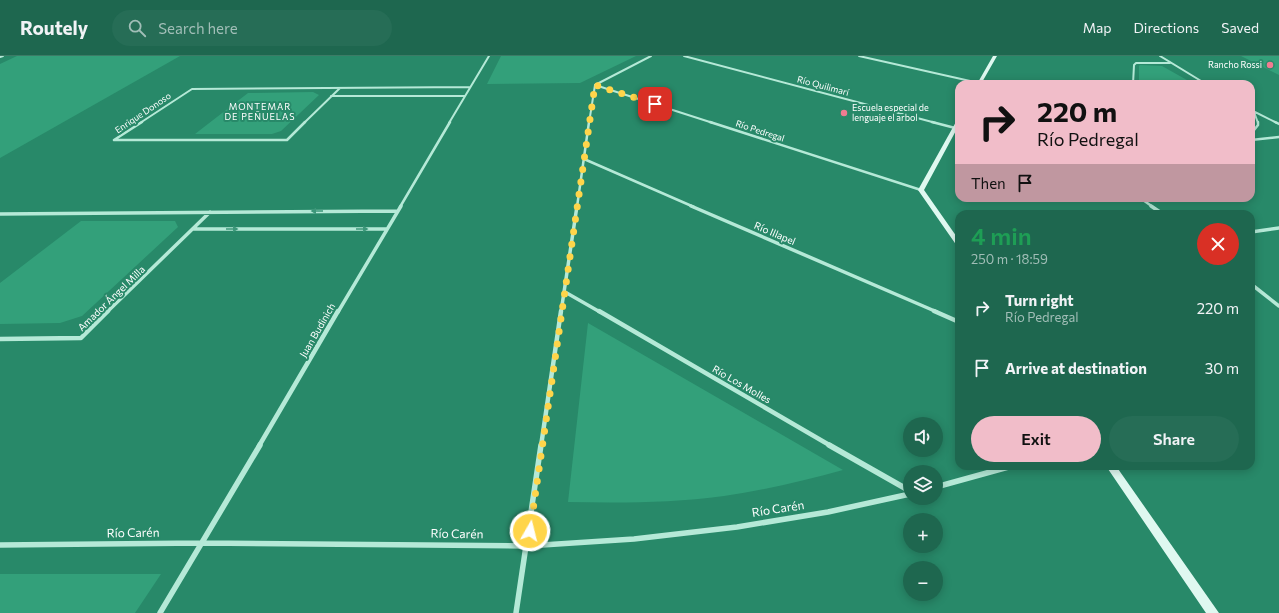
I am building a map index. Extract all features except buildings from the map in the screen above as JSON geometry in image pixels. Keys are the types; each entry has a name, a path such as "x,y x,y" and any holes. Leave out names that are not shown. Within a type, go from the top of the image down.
{"main road":[{"path":"981,80 995,56"},
{"path":"955,131 921,190 955,239"},
{"path":"1114,470 1213,613"}],"street":[{"name":"Juan Budinich","path":"160,613 489,56"},
{"path":"516,613 595,85 651,56"},
{"name":"Río Quilimarí","path":"684,56 955,127"},
{"path":"859,56 962,80"},
{"path":"1160,56 1199,80"},
{"path":"1133,80 1134,64 1136,62 1170,63"},
{"name":"Río Pedregal","path":"595,85 921,190"},
{"name":"Enrique Donoso","path":"340,88 287,140 114,140 192,88 470,87"},
{"path":"331,96 465,96"},
{"path":"1255,112 1279,124"},
{"path":"1255,115 1258,125 1255,129"},
{"path":"1255,140 1279,137"},
{"name":"Río Illapel","path":"584,159 955,320"},
{"path":"1146,202 1157,210"},
{"path":"0,214 398,211"},
{"name":"Amador Ángel Milla","path":"0,338 81,338 210,212"},
{"path":"1255,231 1279,228"},
{"path":"193,229 387,229"},
{"path":"1255,287 1279,306"},
{"name":"Río Los Molles","path":"565,292 903,487"},
{"path":"943,485 998,470"},
{"name":"Río Carén","path":"0,545 202,543 527,546 634,539 737,527 828,512 903,496"}],"green space":[{"path":"17,56 180,56 0,158 0,64"},
{"path":"501,56 636,56 580,83 487,84"},
{"name":"Rancho Rossi","path":"1241,56 1279,56 1279,75"},
{"path":"1139,66 1162,66 1187,80 1139,80"},
{"path":"313,92 319,95 281,131 272,134 195,134 248,93"},
{"path":"81,221 175,221 178,227 82,316 60,323 0,324 0,283"},
{"path":"588,323 843,470 769,488 724,496 646,502 568,502"},
{"path":"0,574 161,574 135,613 0,613"}],"place":[{"name":"Rancho Rossi","path":"1270,65"},
{"name":"Escuela especial de lenguaje el arbol","path":"844,113"}],"district":[{"name":"MONTEMAR DE PEÑUELAS","path":"260,112"}],"route":[{"path":"530,531 595,85 655,104"}]}
